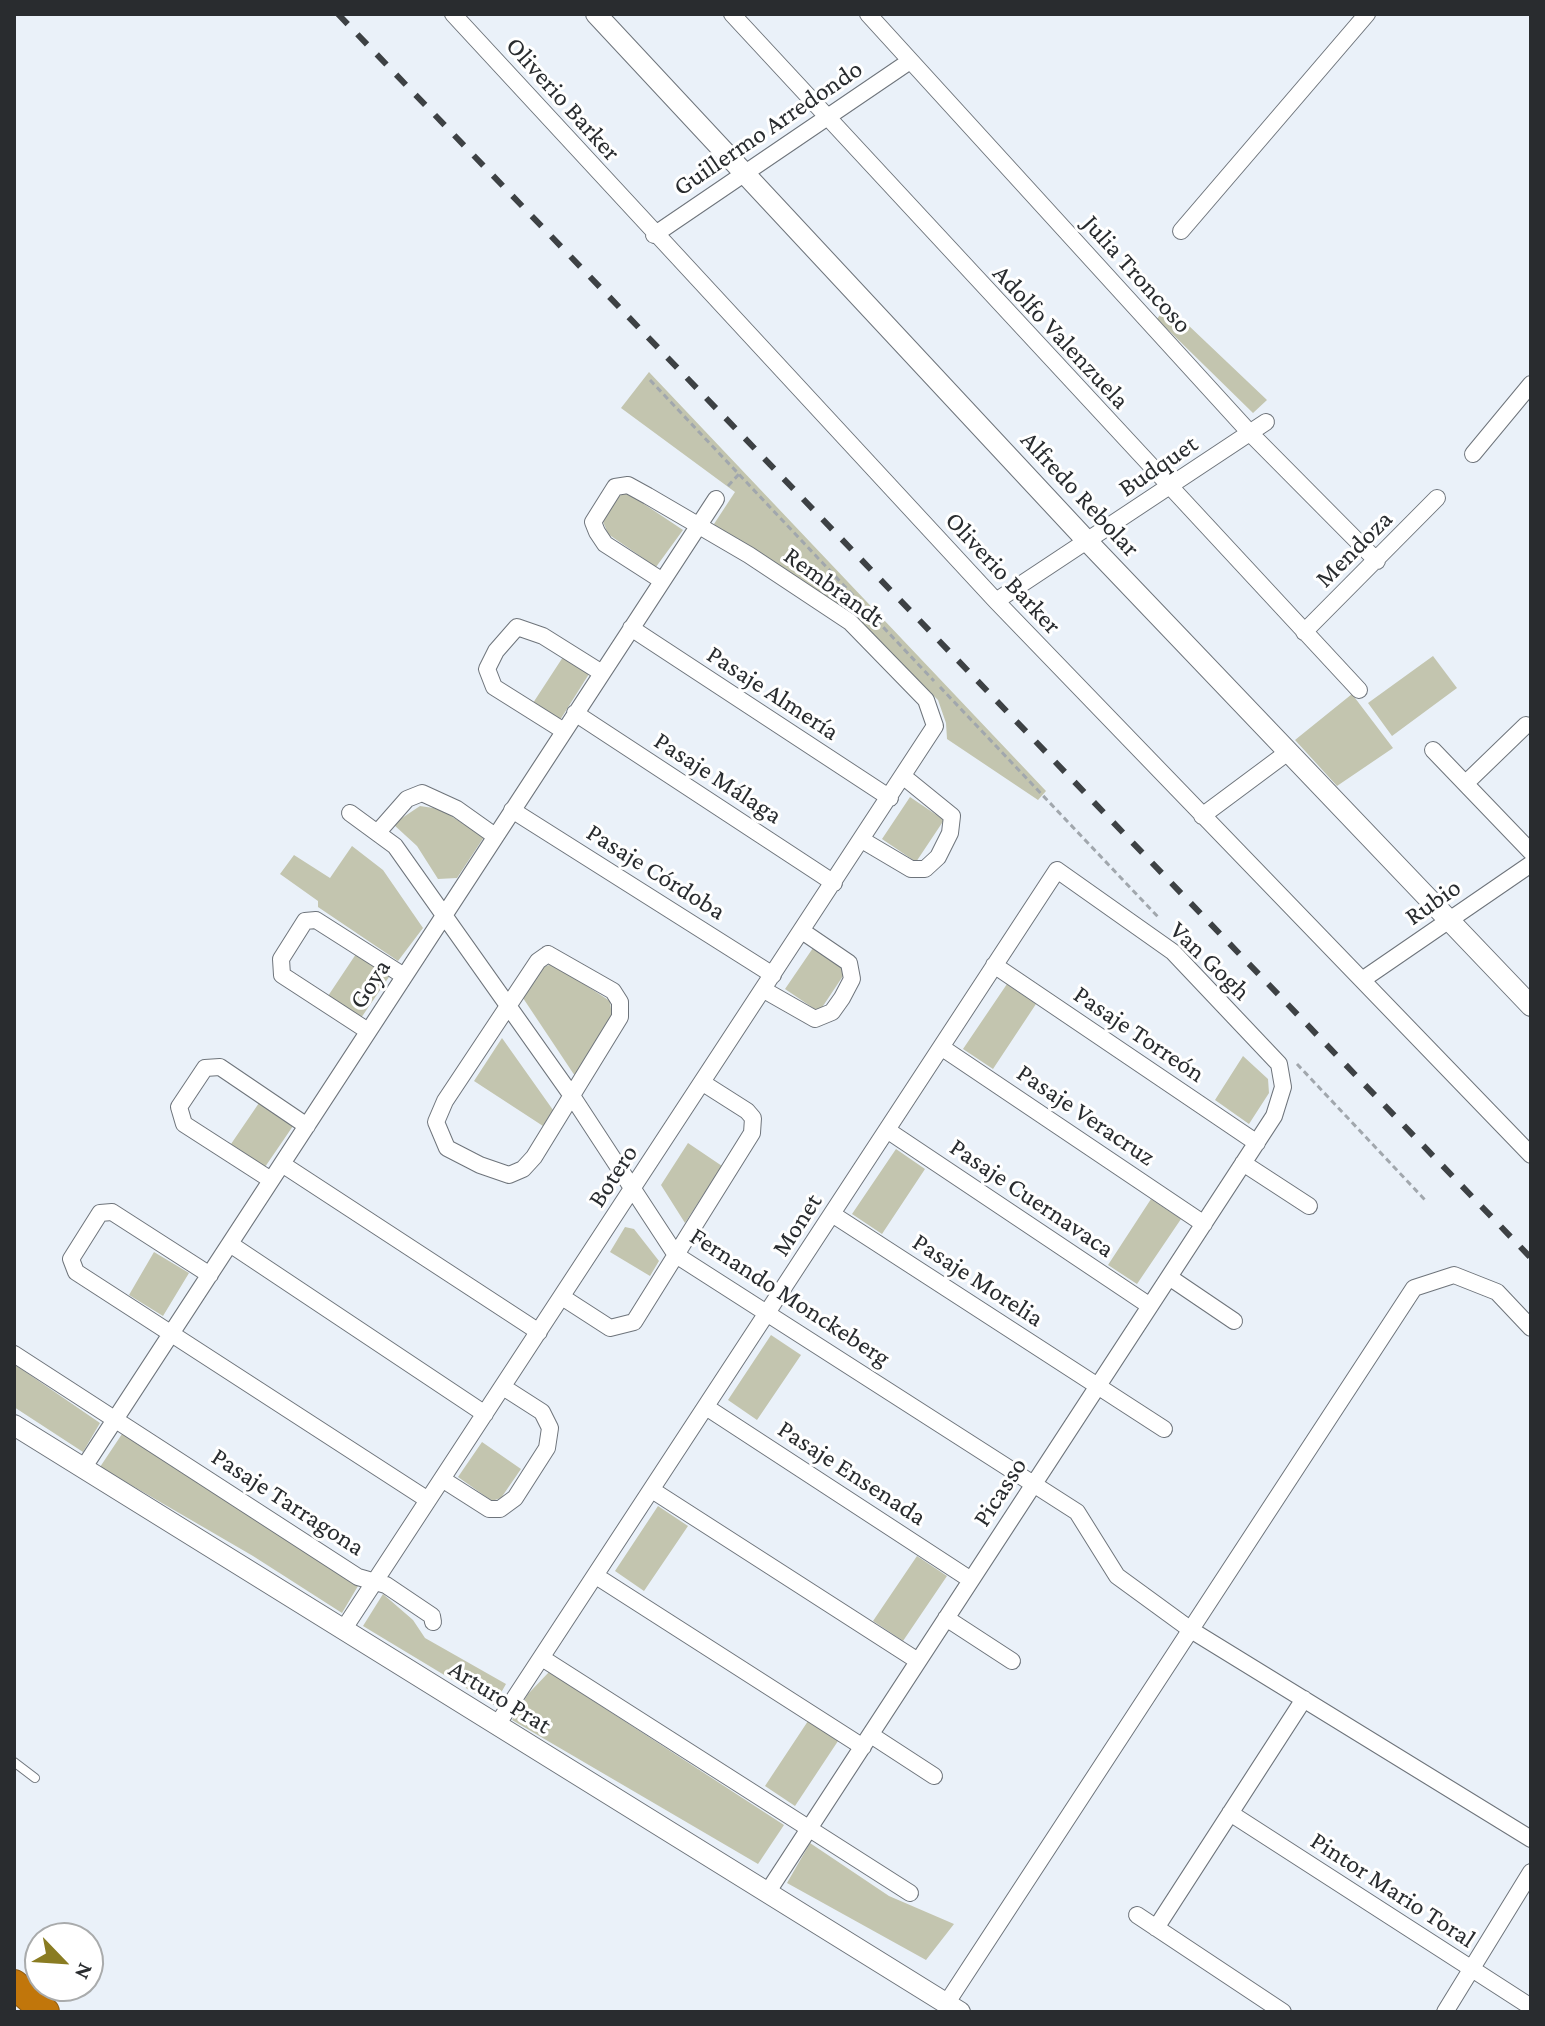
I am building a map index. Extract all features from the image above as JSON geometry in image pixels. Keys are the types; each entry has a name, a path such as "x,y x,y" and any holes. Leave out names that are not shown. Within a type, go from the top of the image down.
{"highway":[{"path":"14,1984 45,2012"}],"street":[{"name":"Oliverio Barker","path":"453,14 654,235 996,601 1531,1155"},
{"name":"Alfredo Rebolar","path":"596,14 1088,542 1451,918 1531,1006"},
{"name":"Adolfo Valenzuela","path":"732,14 826,119 1359,690"},
{"name":"Julia Troncoso","path":"868,14 1250,433 1377,561"},
{"path":"1181,231 1367,14"},
{"name":"Guillermo Arredondo","path":"654,235 910,61"},
{"path":"1473,454 1531,384"},
{"name":"Budquet","path":"996,601 1170,489 1266,422"},
{"name":"Rembrandt","path":"661,580 605,544 597,532 593,522 615,487 628,485 749,555 850,622 926,700 935,726 923,748"},
{"name":"Mendoza","path":"1304,632 1437,498"},
{"name":"Goya","path":"84,1467 716,499"},
{"path":"564,731 494,687 487,669 496,651 517,627 543,636 602,673"},
{"name":"Pasaje Almería","path":"631,628 890,798"},
{"name":"Pasaje Málaga","path":"575,713 834,883"},
{"path":"1466,783 1526,725"},
{"name":"Botero","path":"343,1630 923,748"},
{"path":"1433,750 1531,852"},
{"path":"1202,816 1288,752"},
{"path":"862,840 911,869 925,869 938,857 950,833 952,816 904,777"},
{"path":"378,832 407,799 422,793 457,809 495,836"},
{"name":"Pasaje Córdoba","path":"512,810 773,975"},
{"name":"Fernando Monckeberg","path":"350,813 395,846 572,1096 676,1255 1077,1512 1117,1576 1191,1630 1531,1839"},
{"name":"Rubio","path":"1362,980 1531,864"},
{"name":"Monet","path":"497,1725 1057,870"},
{"name":"Van Gogh","path":"1057,870 1173,952 1279,1064 1283,1087 1274,1116"},
{"path":"368,1031 282,975 281,959 305,921 316,920 404,976"},
{"path":"764,990 815,1019 832,1012 842,998 852,979 849,963 802,931"},
{"path":"548,954 613,991 620,1002 620,1017 572,1096 534,1157 523,1169 509,1175 480,1165 447,1148 438,1133 436,1122 440,1112 538,961 548,954"},
{"name":"Pasaje Torreón","path":"994,965 1257,1143"},
{"name":"Pasaje Veracruz","path":"941,1047 1204,1224"},
{"path":"271,1180 184,1124 179,1107 205,1068 220,1067 307,1126"},
{"path":"562,1297 610,1328 634,1322 754,1127 747,1111 703,1083"},
{"name":"Picasso","path":"767,1893 1274,1116"},
{"name":"Pasaje Cuernavaca","path":"887,1130 1150,1306"},
{"path":"1243,1163 1309,1206"},
{"path":"282,1164 539,1332"},
{"path":"210,1275 112,1212 100,1213 71,1259 76,1272 428,1500"},
{"name":"Pasaje Morelia","path":"832,1214 1164,1429"},
{"path":"230,1244 485,1414"},
{"path":"953,2008 1191,1630 1414,1288 1454,1275 1497,1292 1531,1328"},
{"path":"1169,1277 1234,1321"},
{"name":"Pasaje Tarragona","path":"14,1354 358,1577 375,1581 432,1616 433,1622"},
{"path":"442,1479 489,1509 500,1509 515,1498 547,1448 550,1428 542,1412 503,1387"},
{"name":"Pasaje Ensenada","path":"706,1407 971,1580"},
{"name":"Arturo Prat","path":"14,1425 953,2008"},
{"path":"652,1490 918,1661"},
{"path":"596,1576 867,1741 934,1776"},
{"path":"946,1618 1012,1661"},
{"path":"542,1658 910,1893"},
{"path":"1156,1928 1304,1699"},
{"name":"Pintor Mario Toral","path":"1230,1813 1531,2007"},
{"path":"1445,2012 1531,1872"},
{"path":"1137,1915 1283,2012"}],"lane":[{"path":"14,1762 35,1778"}],"path":[{"path":"650,380 1162,922"},
{"path":"1293,1059 1426,1201"}],"green space":[{"path":"1167,305 1267,400 1253,413 1157,319"},
{"path":"649,372 1046,791 1038,800 947,739 946,723 938,700 851,614 717,530 714,524 735,492 621,408"},
{"path":"626,492 683,530 656,567 608,534 602,519 616,498"},
{"path":"1433,656 1457,688 1392,736 1368,703"},
{"path":"563,657 589,674 560,720 533,703"},
{"path":"1352,694 1393,748 1337,786 1295,740"},
{"path":"910,797 944,820 916,862 882,839"},
{"path":"420,806 440,809 484,837 457,878 438,879 417,846 393,824"},
{"path":"352,846 383,870 423,928 398,961 318,907 318,901 280,874 294,855 330,878"},
{"path":"813,948 847,970 819,1012 785,989"},
{"path":"356,954 389,977 361,1018 328,996"},
{"path":"553,964 610,1001 612,1017 575,1076 521,995 542,967"},
{"path":"1007,984 1036,1004 993,1069 963,1049"},
{"path":"502,1038 553,1110 543,1126 474,1081"},
{"path":"1243,1056 1268,1079 1269,1093 1249,1124 1215,1100"},
{"path":"259,1103 293,1126 265,1167 231,1144"},
{"path":"688,1143 722,1166 685,1223 661,1185"},
{"path":"896,1149 925,1169 882,1234 852,1214"},
{"path":"1151,1199 1181,1219 1137,1284 1108,1265"},
{"path":"625,1227 634,1229 659,1261 650,1276 610,1252"},
{"path":"154,1252 189,1273 163,1316 129,1295"},
{"path":"771,1335 801,1355 757,1420 728,1400"},
{"path":"14,1364 100,1423 83,1452 14,1407"},
{"path":"122,1434 358,1586 342,1613 253,1556 100,1467"},
{"path":"482,1442 521,1469 501,1498 492,1501 458,1477"},
{"path":"658,1506 688,1526 644,1591 615,1571"},
{"path":"917,1556 947,1576 903,1641 873,1621"},
{"path":"383,1594 413,1620 425,1638 506,1684 494,1705 363,1626"},
{"path":"549,1672 784,1825 758,1864 512,1720 528,1694"},
{"path":"808,1721 838,1741 795,1806 765,1786"},
{"path":"810,1843 889,1896 954,1924 926,1960 787,1883"}],"railway":[{"path":"338,14 1531,1258"}]}
